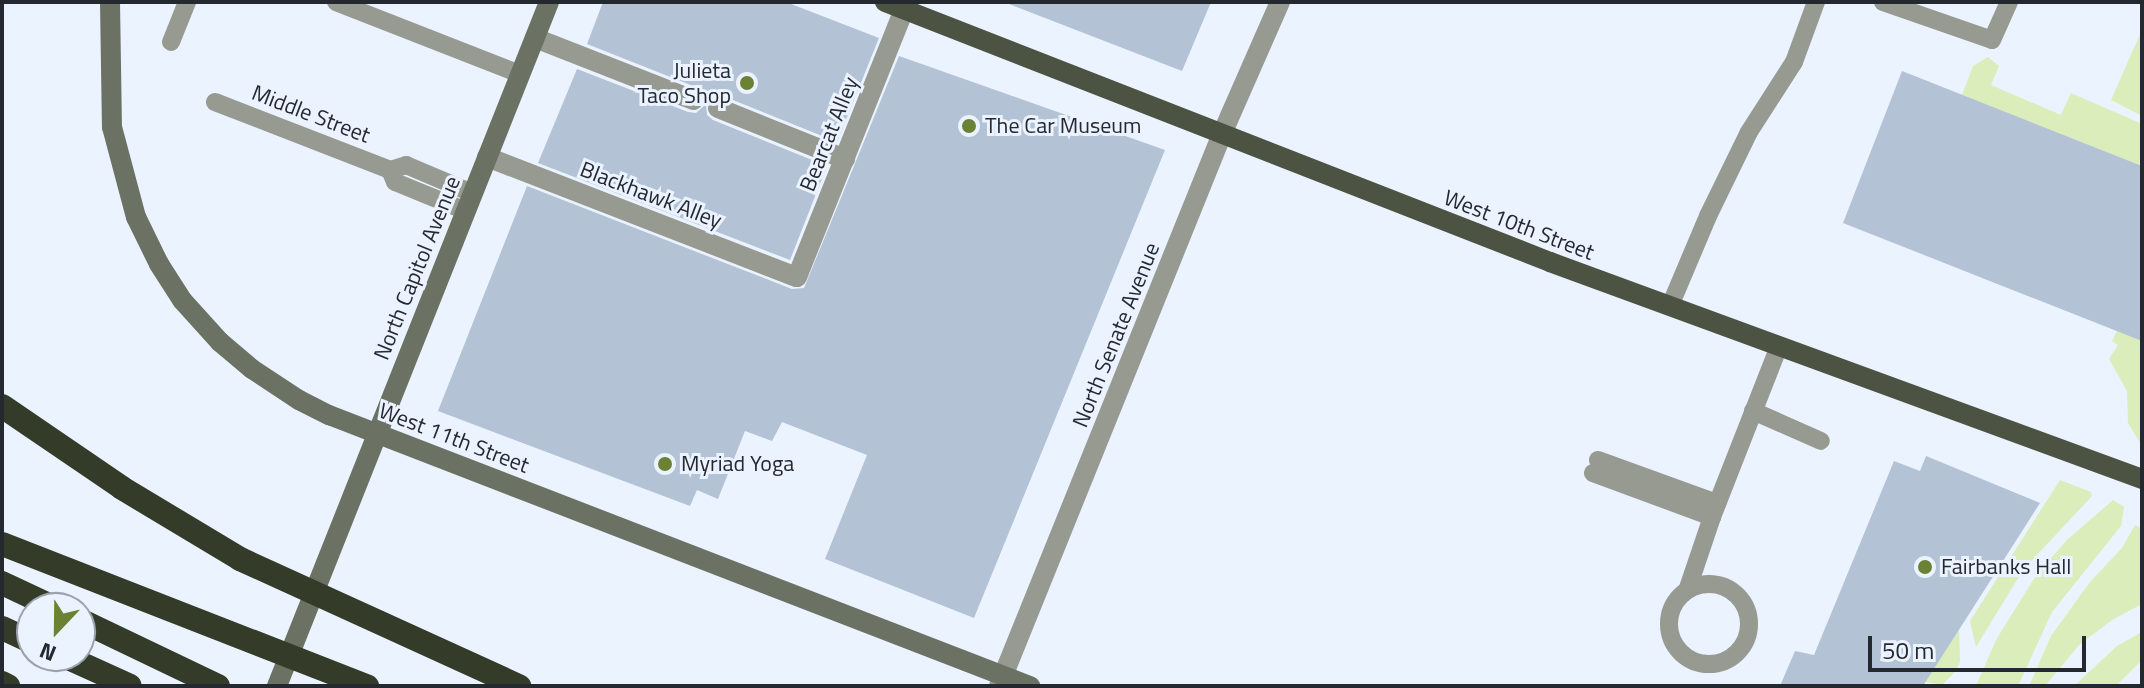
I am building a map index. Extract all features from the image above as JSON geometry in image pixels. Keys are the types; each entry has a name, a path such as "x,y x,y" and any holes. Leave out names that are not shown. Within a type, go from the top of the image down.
{"highway":[{"path":"2,406 79,460 240,559 519,686"},
{"path":"2,544 367,686"},
{"path":"2,583 21,592"},
{"path":"96,628 218,686"},
{"path":"96,671 130,686"},
{"path":"2,683 8,686"}],"main road":[{"name":"West 11th Street","path":"110,2 112,127 127,192 159,264 200,322 252,369 299,400 377,433 1001,681 1030,686"},
{"name":"North Capitol Avenue","path":"277,686 549,2"},
{"name":"West 10th Street","path":"899,4 1274,157 2136,476"}],"street":[{"name":"North Senate Avenue","path":"1001,681 1222,134 1280,2"},
{"name":"Bearcat Alley","path":"797,277 845,159 899,4"},
{"path":"535,38 693,100"},
{"path":"718,108 845,159"},
{"name":"Blackhawk Alley","path":"487,157 797,277"}],"lane":[{"path":"171,42 187,2"},
{"path":"336,2 520,74"},
{"path":"1670,306 1729,172 1794,62 1816,2"},
{"path":"1883,2 1992,40 2009,2"},
{"name":"Middle Street","path":"215,102 390,170 395,182 469,202"},
{"path":"1688,588 1716,584 1739,598 1749,623 1743,646 1733,656 1707,664 1685,656 1675,646 1668,619 1672,606 1688,588 1714,510 1779,346"},
{"path":"1753,411 1821,441"},
{"path":"1595,466 1714,510"}],"green space":[{"path":"2142,30 2142,116 2111,100"},
{"path":"1988,57 1999,66 1991,85 2061,115 2071,93 2142,124 2142,166 1962,95 1973,66"},
{"path":"2117,331 2142,339 2142,446 2128,423 2127,391 2109,359 2118,345 2112,341"},
{"path":"2060,480 2091,492 2092,496 2023,570 1976,647 1970,621"},
{"path":"2113,500 2124,507 2121,526 2052,612 2018,686 1976,686 1996,640 2037,574 2067,540"},
{"path":"2135,525 2142,528 2142,604 2112,620 2079,645 2045,686 2029,686 2051,636 2090,582 2122,548"},
{"path":"1959,630 1960,662 1954,673 1942,685 1925,682"},
{"path":"2142,632 2142,660 2116,686 2074,686 2117,646"}],"building":[{"path":"603,2 786,2 879,38 837,142 723,96 711,97 706,104 707,115 713,120 827,166 790,260 538,163 577,69 688,112 696,113 705,105 706,97 698,88 587,44"},
{"path":"1004,2 1211,2 1182,71"},
{"path":"899,56 1165,150 974,618 825,559 867,455 782,422 772,441 745,431 718,499 697,490 690,506 438,411 527,186 792,289 804,288"},
{"path":"1902,71 2142,166 2142,341 1843,223"},
{"name":"Fairbanks Hall","path":"1926,456 2040,503 1923,686 1780,686 1795,651 1814,655 1894,461 1920,471"}],"place":[{"name":"Julieta Taco Shop","path":"747,83"},
{"name":"The Car Museum","path":"969,126"},
{"name":"Myriad Yoga","path":"665,464"},
{"name":"Fairbanks Hall","path":"1925,567"}]}
